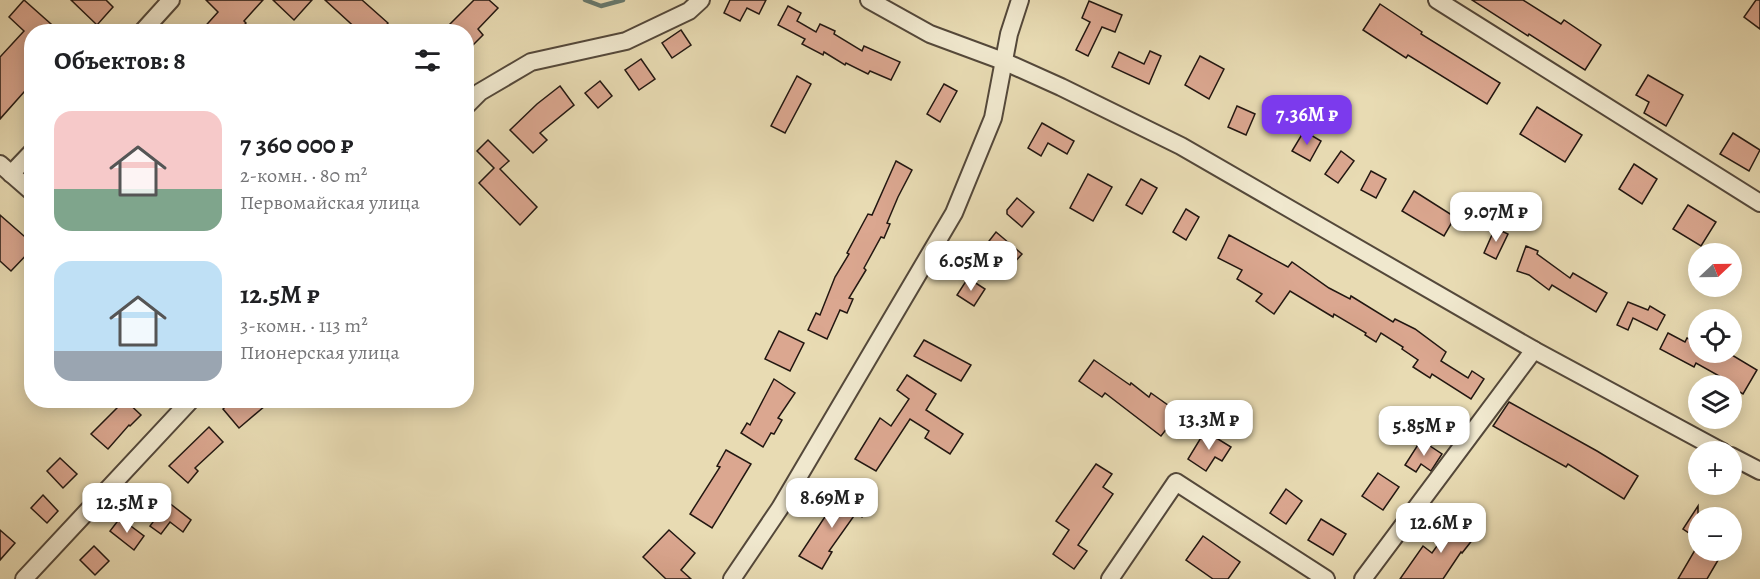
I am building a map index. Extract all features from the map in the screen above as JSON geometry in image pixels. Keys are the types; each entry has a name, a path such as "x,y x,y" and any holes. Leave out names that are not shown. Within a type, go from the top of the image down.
{"street":[{"path":"149,24 171,0"},
{"path":"474,98 480,92 531,62 626,41 689,11 701,0"},
{"path":"869,0 930,34 1061,87 1181,146 1534,350 1703,441"},
{"path":"732,579 780,508 954,213 993,117 1020,0"},
{"path":"1437,0 1760,203"},
{"path":"24,157 6,169 24,185"},
{"path":"1363,579 1534,350"},
{"path":"24,579 184,408"},
{"path":"1742,462 1760,471"},
{"path":"1110,579 1176,482 1326,579"}],"building":[{"path":"24,0 51,24 24,24 24,31 9,17"},
{"path":"71,0 106,0 113,7 96,24"},
{"path":"206,0 263,0 244,21 245,24 207,24 218,12"},
{"path":"273,0 312,0 294,20"},
{"path":"325,0 362,0 388,23 387,24 351,24"},
{"path":"474,0 489,0 498,8 478,29 483,35 474,44 474,24 450,24"},
{"path":"730,0 766,0 759,14 747,8 740,21 724,13"},
{"path":"1472,0 1523,0 1561,24 1564,20 1601,45 1585,70"},
{"path":"1756,0 1760,0 1760,29 1744,17"},
{"path":"1089,1 1122,15 1115,32 1102,27 1088,56 1076,50 1090,22 1082,18"},
{"path":"1380,4 1422,32 1421,34 1500,83 1487,104 1408,55 1406,58 1363,30"},
{"path":"788,6 801,13 797,21 816,32 820,24 835,31 834,34 862,51 864,46 900,62 891,80 870,71 868,74 846,63 845,65 824,52 823,55 802,44 805,39 778,25"},
{"path":"681,30 691,45 672,58 662,43"},
{"path":"24,31 24,92 0,119 0,57"},
{"path":"1150,51 1161,56 1149,84 1112,67 1119,52 1144,64"},
{"path":"1200,56 1224,69 1209,99 1185,85"},
{"path":"641,59 655,79 639,90 625,70"},
{"path":"1648,75 1683,95 1666,126 1644,113 1649,102 1636,95"},
{"path":"797,76 811,84 785,133 771,126"},
{"path":"600,81 612,96 598,108 585,93"},
{"path":"944,84 957,91 940,122 927,114"},
{"path":"560,86 574,105 540,133 547,140 533,153 510,130"},
{"path":"1237,106 1255,114 1246,135 1228,127"},
{"path":"1537,107 1582,135 1565,162 1520,134"},
{"path":"1042,123 1074,141 1067,154 1048,143 1041,156 1028,148"},
{"path":"1304,131 1321,141 1310,161 1292,151"},
{"path":"1733,133 1760,150 1749,171 1720,154"},
{"path":"488,140 509,161 500,169 537,207 520,225 479,183 494,168 477,151"},
{"path":"1341,151 1354,161 1338,183 1325,174"},
{"path":"896,161 912,170 887,223 890,224 884,238 881,237 864,268 866,270 849,298 853,299 847,313 840,310 827,339 808,330 816,313 820,315 835,277 868,214 872,215"},
{"path":"1634,164 1657,179 1642,204 1619,189"},
{"path":"1371,171 1386,179 1376,198 1361,190"},
{"path":"1088,174 1112,187 1093,221 1070,208"},
{"path":"1141,179 1157,188 1142,214 1126,205"},
{"path":"1414,191 1455,217 1444,236 1402,211"},
{"path":"1017,198 1034,212 1022,227 1007,214 1007,210"},
{"path":"1688,205 1716,222 1703,243 1696,243 1673,229"},
{"path":"1186,209 1199,217 1186,240 1173,232"},
{"path":"0,215 24,236 24,257 11,271 0,261"},
{"path":"1495,228 1508,234 1496,259 1484,253"},
{"path":"996,232 1022,254 1005,273 996,264 1001,258 986,245"},
{"path":"1229,235 1288,267 1292,262 1329,288 1350,299 1351,296 1393,322 1395,319 1415,329 1446,352 1441,361 1468,378 1472,371 1484,379 1471,399 1432,374 1430,378 1413,367 1418,360 1381,333 1376,342 1365,335 1366,333 1334,314 1333,317 1290,291 1274,314 1256,301 1262,294 1237,279 1242,270 1218,258"},
{"path":"1526,246 1538,251 1537,254 1570,278 1573,273 1607,293 1596,312 1552,285 1549,290 1529,275 1517,271"},
{"path":"968,278 985,289 974,306 957,295"},
{"path":"1628,302 1648,310 1650,306 1665,315 1657,330 1633,318 1628,330 1617,325"},
{"path":"779,331 804,343 790,371 765,359"},
{"path":"1668,333 1685,342 1687,338 1688,363 1696,363 1694,367 1660,349"},
{"path":"924,340 971,365 961,381 914,356"},
{"path":"1094,360 1149,397 1151,393 1179,413 1161,436 1105,393 1102,397 1079,381"},
{"path":"1742,361 1757,370 1743,394 1742,375 1717,375 1696,363 1742,363"},
{"path":"907,375 936,394 926,410 963,434 950,454 925,438 929,431 910,419 876,471 855,459 880,418 891,426 909,399 897,390"},
{"path":"774,379 795,393 778,418 782,420 774,434 771,433 763,447 741,433 747,423 750,425"},
{"path":"1509,402 1638,476 1624,499 1568,464 1566,467 1493,426"},
{"path":"117,408 134,408 141,415 108,449 91,434"},
{"path":"224,408 263,408 239,428"},
{"path":"209,427 223,442 195,468 198,471 188,483 169,466"},
{"path":"1205,431 1231,447 1222,461 1215,457 1206,471 1188,459"},
{"path":"1421,440 1442,454 1431,471 1421,464 1416,472 1405,465"},
{"path":"726,450 751,464 712,528 690,514 720,467 717,466"},
{"path":"60,458 77,474 63,488 47,471"},
{"path":"1096,464 1112,474 1103,487 1113,494 1078,545 1087,551 1074,569 1053,554 1069,530 1056,521"},
{"path":"1378,473 1399,487 1383,510 1362,496"},
{"path":"1286,489 1302,501 1286,524 1270,513"},
{"path":"842,491 868,507 862,517 856,513 829,551 832,552 822,569 799,556"},
{"path":"43,495 58,511 47,523 31,508"},
{"path":"168,502 191,520 183,532 170,522 161,534 150,526"},
{"path":"120,518 144,536 134,550 110,531"},
{"path":"1457,518 1477,534 1461,552 1443,579 1400,579 1423,546 1432,553"},
{"path":"1321,519 1346,534 1333,555 1308,540"},
{"path":"1688,521 1688,532 1683,529"},
{"path":"0,530 15,543 0,560"},
{"path":"669,530 695,553 681,570 691,579 666,579 643,557"},
{"path":"1203,536 1240,562 1228,579 1213,579 1186,560"},
{"path":"94,546 109,561 95,575 80,560"},
{"path":"1689,561 1718,561 1707,579 1678,579"}],"waterway":[{"path":"585,0 601,6 623,0"}]}
